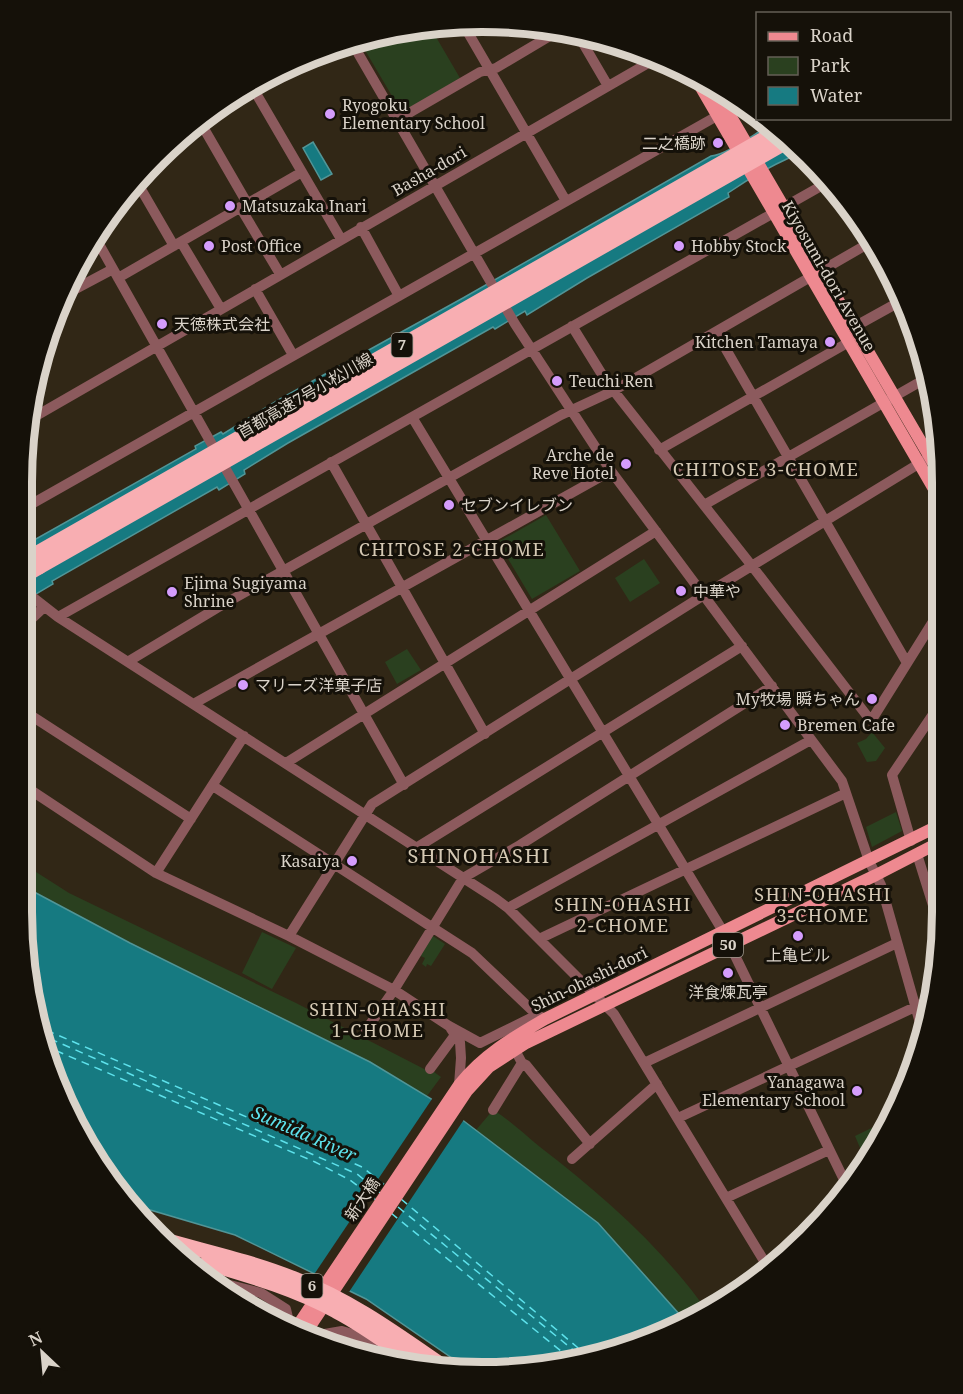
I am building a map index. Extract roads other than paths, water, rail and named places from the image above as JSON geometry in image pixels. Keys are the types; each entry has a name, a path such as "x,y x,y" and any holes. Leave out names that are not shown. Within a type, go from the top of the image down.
{"highway":[{"name":"首都高速7号小松川線","path":"32,556 769,136"},
{"name":"首都高速7号小松川線","path":"32,571 780,145"},
{"name":"6","path":"177,1243 263,1268 320,1290 376,1320 434,1360"},
{"name":"6","path":"198,1261 276,1285 322,1303 369,1330 406,1356"}],"main road":[{"name":"Kiyosumi-dori Avenue","path":"726,107 810,277 849,342 929,458"},
{"name":"Kiyosumi-dori Avenue","path":"778,210 822,270 854,327 890,400"},
{"name":"Shin-ohashi-dori","path":"463,1088 515,1050 932,829"},
{"name":"Shin-ohashi-dori","path":"463,1088 471,1069 488,1054 541,1017 876,875 932,846"},
{"name":"新大橋","path":"299,1324 463,1088"},
{"name":"新大橋","path":"309,1328 463,1088"}],"street":[{"path":"469,32 566,201"},
{"path":"397,120 480,72 490,70 549,36"},
{"path":"583,43 608,86"},
{"path":"356,50 515,324 611,471 842,781 869,861 881,885 919,1018"},
{"name":"Basha-dori","path":"36,416 647,63"},
{"path":"256,93 341,239"},
{"path":"32,504 566,201 726,107"},
{"path":"203,128 280,274"},
{"path":"74,291 116,274 177,244 302,172"},
{"path":"58,616 821,186"},
{"path":"141,188 221,309"},
{"path":"361,227 399,296"},
{"path":"99,244 404,785"},
{"path":"129,661 217,608 571,410 613,391 864,246"},
{"path":"255,289 293,356"},
{"path":"854,327 895,305"},
{"path":"572,326 613,391 871,721 932,623"},
{"path":"716,332 907,663"},
{"path":"660,450 849,342"},
{"path":"704,505 920,382"},
{"path":"412,417 727,939 844,1180"},
{"path":"289,936 372,804 704,595 929,458"},
{"path":"331,462 485,734"},
{"path":"195,704 611,471"},
{"path":"286,763 656,531"},
{"path":"32,597 44,607 508,908 614,1014 765,1262"},
{"path":"32,618 44,607"},
{"path":"416,848 742,646"},
{"path":"366,1030 394,990 463,878 772,686"},
{"path":"32,716 191,819"},
{"path":"911,841 892,776 932,718"},
{"path":"156,873 244,736"},
{"path":"508,908 811,740"},
{"path":"213,786 472,952 541,1017 467,1049 461,1058"},
{"path":"32,791 156,873 289,936 394,990 452,1030 480,1043"},
{"path":"539,939 846,793"},
{"path":"917,854 932,902"},
{"path":"644,1063 897,943"},
{"path":"678,1118 922,1003"},
{"path":"452,1030 460,1042 463,1088"},
{"path":"430,1069 452,1030"},
{"path":"515,1050 522,1063 590,1144"},
{"path":"493,1110 522,1063"},
{"path":"572,1159 657,1084"},
{"path":"726,1198 829,1150"},
{"path":"229,1286 261,1293 286,1309 288,1319"},
{"path":"324,1334 342,1331 356,1335 370,1348"}],"water":[{"path":"762,129 797,160 794,162 791,157 759,174 728,193 729,197 527,315 525,311 495,329 493,327 288,443 244,470 245,474 219,490 217,487 52,581 53,584 32,596 32,541 196,449 195,446 221,432 223,434 280,399 463,298 711,156 725,152"},
{"path":"313,142 332,174 321,180 303,148"},
{"name":"Sumida River","path":"32,891 130,943 370,1062 448,1109 598,1223 681,1316 626,1339 569,1354 511,1362 458,1362 366,1299 235,1235 142,1207 107,1163 92,1138 66,1085 47,1029 35,971 32,942"}],"place":[{"name":"Ryogoku Elementary School","path":"330,114"},
{"name":"二之橋跡","path":"718,143"},
{"name":"Matsuzaka Inari","path":"230,206"},
{"name":"Post Office","path":"209,246"},
{"name":"Hobby Stock","path":"679,246"},
{"name":"天徳株式会社","path":"162,324"},
{"name":"Kitchen Tamaya","path":"830,342"},
{"name":"Teuchi Ren","path":"557,381"},
{"name":"Arche de Reve Hotel","path":"626,464"},
{"name":"セブンイレブン","path":"449,505"},
{"name":"中華や","path":"681,591"},
{"name":"Ejima Sugiyama Shrine","path":"172,592"},
{"name":"マリーズ洋菓子店","path":"243,685"},
{"name":"My牧場 瞬ちゃん","path":"872,699"},
{"name":"Bremen Cafe","path":"785,725"},
{"name":"Kasaiya","path":"352,861"},
{"name":"上亀ビル","path":"798,936"},
{"name":"洋食煉瓦亭","path":"728,973"},
{"name":"Yanagawa Elementary School","path":"857,1091"}],"district":[{"name":"CHITOSE 3-CHOME","path":"766,470"},
{"name":"CHITOSE 2-CHOME","path":"452,550"},
{"name":"SHINOHASHI","path":"479,856"},
{"name":"SHIN-OHASHI 3-CHOME","path":"823,905"},
{"name":"SHIN-OHASHI 2-CHOME","path":"623,915"},
{"name":"SHIN-OHASHI 1-CHOME","path":"378,1020"}]}
